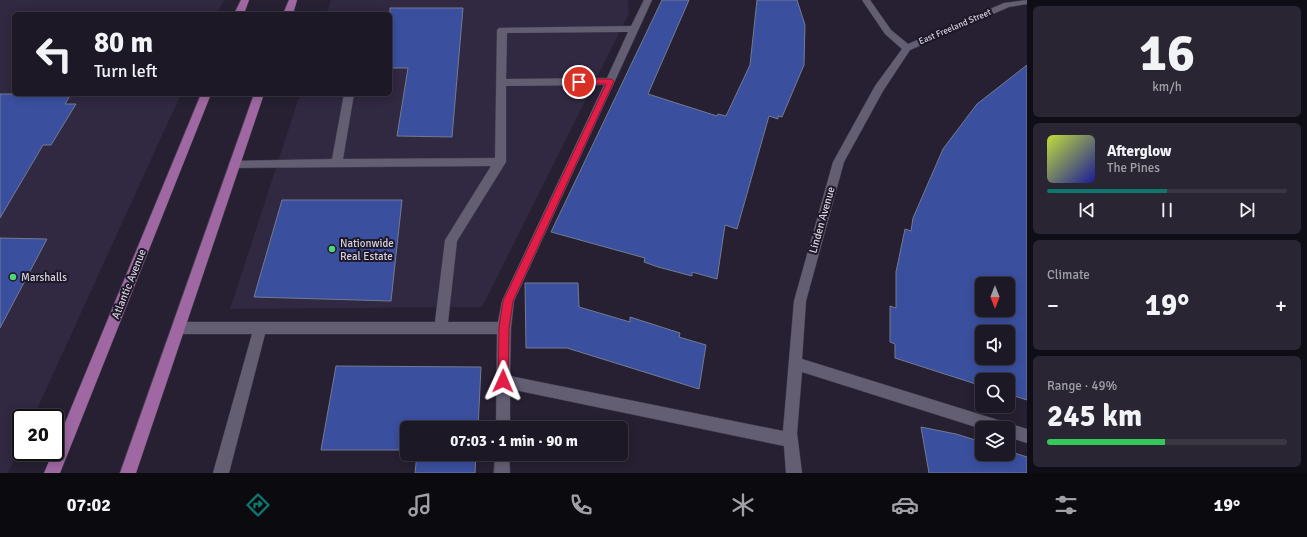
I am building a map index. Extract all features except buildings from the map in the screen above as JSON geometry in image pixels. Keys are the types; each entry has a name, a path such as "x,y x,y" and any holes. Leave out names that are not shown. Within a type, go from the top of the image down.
{"main road":[{"path":"240,12 245,0"},
{"path":"289,12 293,0"},
{"name":"Atlantic Avenue","path":"52,473 205,96"},
{"path":"128,473 258,96"}],"street":[{"path":"503,421 504,328 508,301 648,0"},
{"path":"866,0 888,32 907,48"},
{"name":"East Freeland Street","path":"907,48 1007,5 1027,0"},
{"path":"441,327 451,240 500,162 502,30 635,29"},
{"name":"Linden Avenue","path":"794,473 790,440 800,300 839,162 879,89 907,48"},
{"path":"501,83 611,81"},
{"path":"337,163 349,96"},
{"path":"235,164 500,162"},
{"path":"178,328 504,328"},
{"path":"221,473 260,328"},
{"path":"795,363 981,421"},
{"path":"503,381 790,440"},
{"path":"1015,432 1027,436"},
{"path":"502,461 502,473"}],"shaded area":[{"path":"0,0 224,0 218,12 12,12 12,96 180,96 37,409 12,409 12,461 13,461 8,473 0,473"},
{"path":"331,0 628,0 629,13 482,307 230,309 299,96 392,96 392,12 327,12"}],"place":[{"name":"Nationwide Real Estate","path":"332,249"},
{"name":"Marshalls","path":"13,277"}],"route":[{"path":"503,381 504,328 508,301 611,81 579,82"}]}
